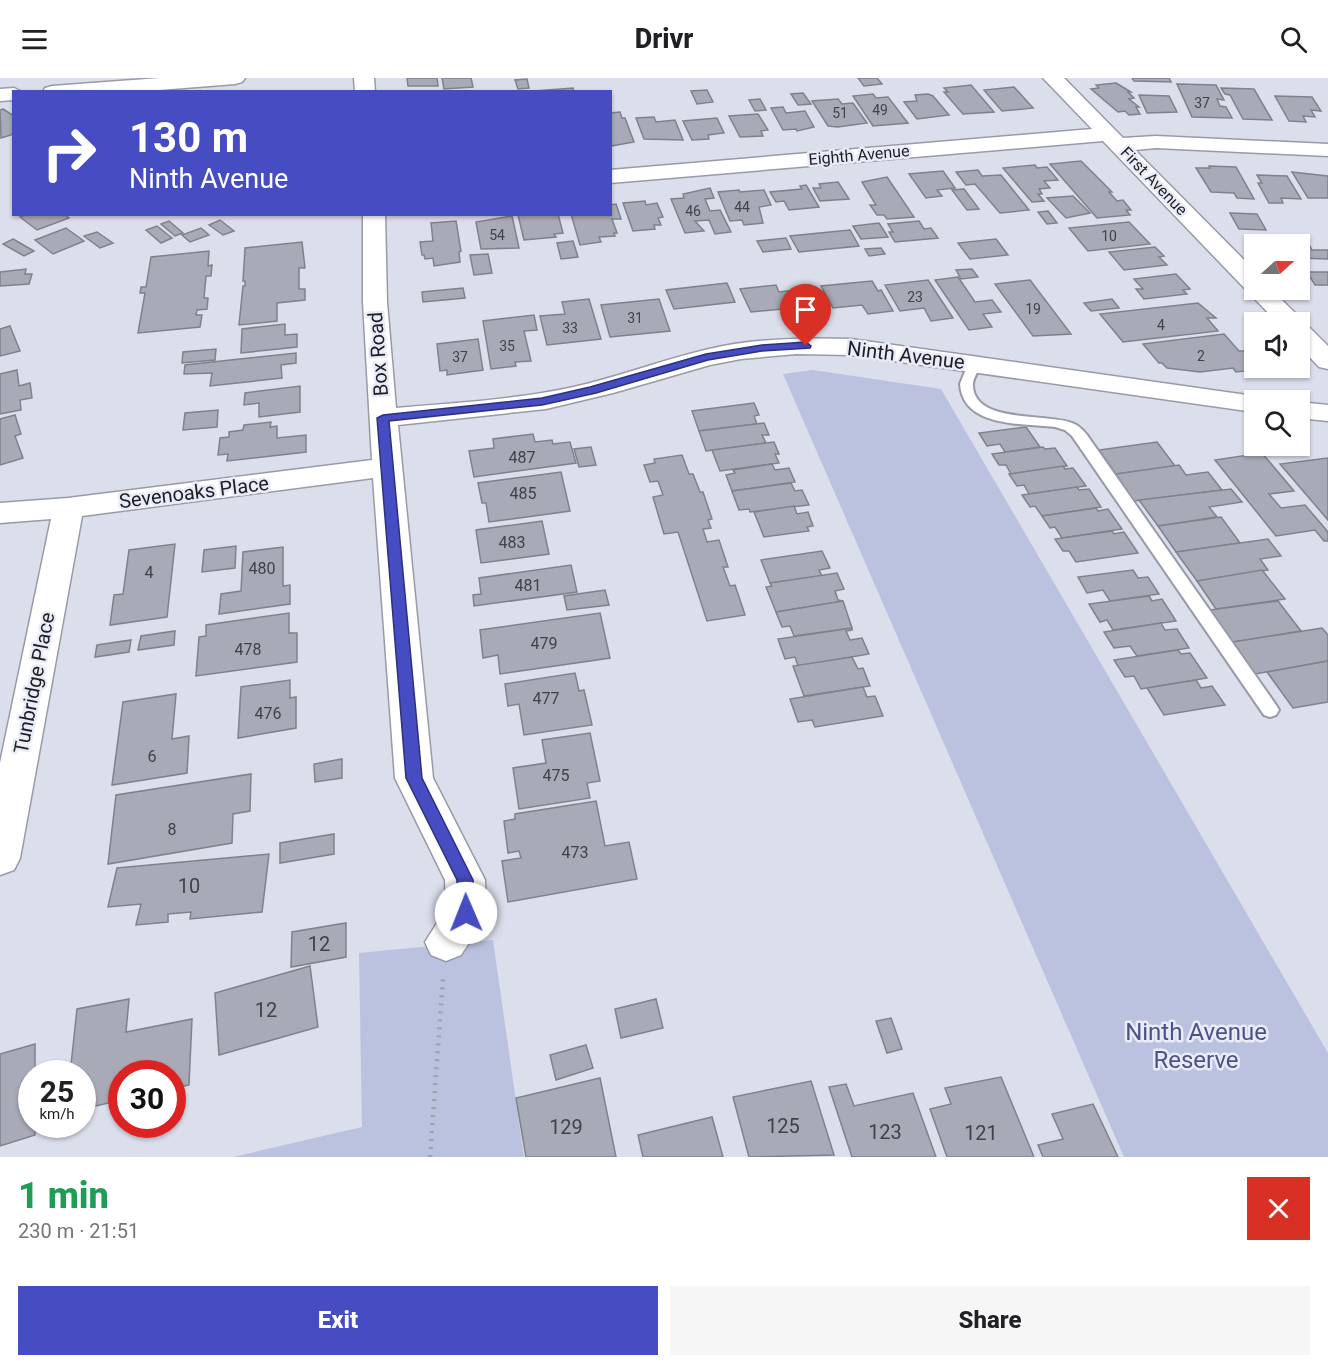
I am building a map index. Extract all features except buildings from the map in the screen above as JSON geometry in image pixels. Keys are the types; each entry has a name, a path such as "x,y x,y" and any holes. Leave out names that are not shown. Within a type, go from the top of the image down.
{"street":[{"path":"78,90 235,78"},
{"name":"First Avenue","path":"1053,78 1244,274"},
{"name":"Eighth Avenue","path":"612,177 1113,139 1328,150"},
{"name":"Box Road","path":"374,216 375,302 383,418 414,778 465,880 466,913 446,942"},
{"path":"1269,300 1281,312"},
{"path":"1310,342 1328,361"},
{"name":"Ninth Avenue","path":"383,418 542,401 592,390 706,357 762,348 801,346 851,347 1244,403"},
{"path":"1310,411 1328,413"},
{"name":"Sevenoaks Place","path":"0,513 68,508 387,467"},
{"name":"Tunbridge Place","path":"0,858 68,508"}],"lane":[{"path":"975,364 966,385 969,396 979,409 1003,418 1053,422 1070,426 1082,438 1270,710"}],"path":[{"path":"430,1157 446,942"}],"green space":[{"name":"Ninth Avenue Reserve","path":"813,370 941,389 1328,1053 1328,1157 1124,1157 783,374"},
{"path":"493,940 524,1157 233,1157 362,1127 359,953"}],"route":[{"path":"466,913 465,880 414,778 383,418 542,401 592,390 706,357 762,348 806,346"}]}
